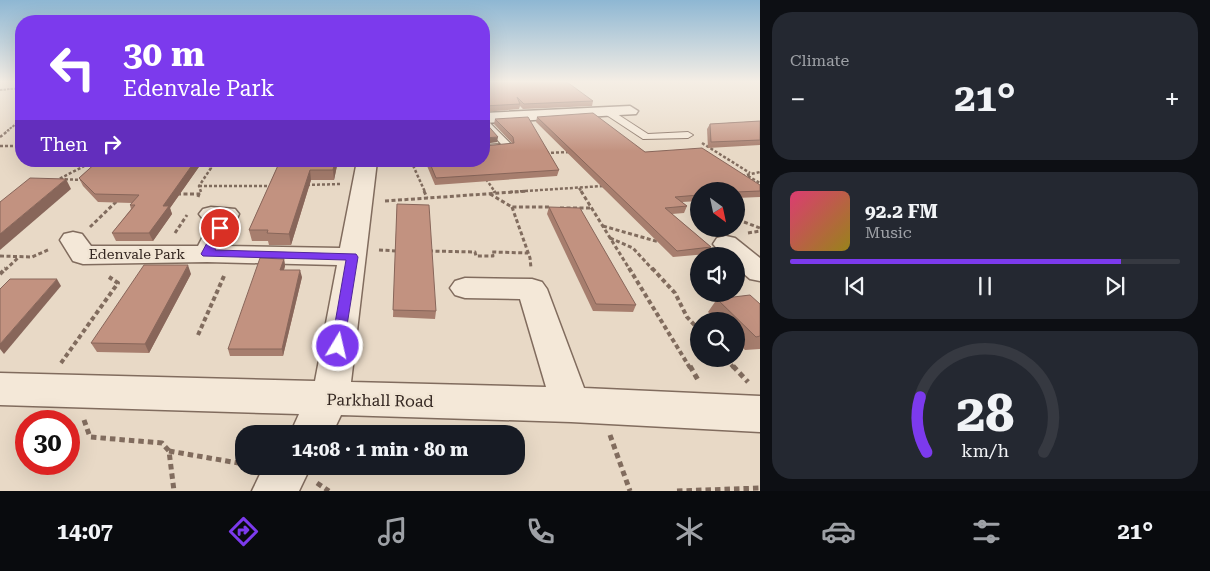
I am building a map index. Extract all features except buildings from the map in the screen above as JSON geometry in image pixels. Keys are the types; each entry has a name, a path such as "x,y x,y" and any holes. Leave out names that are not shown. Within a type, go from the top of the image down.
{"street":[{"path":"490,119 630,111"},
{"path":"315,425 330,399 364,182"},
{"path":"206,204 227,214 220,254"},
{"name":"Edenvale Park","path":"73,240 83,255 353,253"},
{"path":"726,244 760,272"},
{"path":"465,288 532,289 585,406"},
{"name":"Parkhall Road","path":"0,389 748,411"},
{"path":"274,491 284,475"}],"lane":[{"path":"608,112 646,138 688,135"},
{"path":"490,126 508,146 490,148"}],"path":[{"path":"0,137 15,125"},
{"path":"693,144 702,144"},
{"path":"0,146 15,146"},
{"path":"540,153 577,151"},
{"path":"83,167 59,180 86,180"},
{"path":"414,167 427,198"},
{"path":"748,176 750,173 760,172"},
{"path":"738,176 748,176 760,183"},
{"path":"485,177 496,193"},
{"path":"300,186 364,182 427,198 606,186"},
{"path":"199,186 281,186"},
{"path":"579,188 610,237 748,411"},
{"path":"172,194 206,204"},
{"path":"489,194 512,207 591,208"},
{"path":"0,256 32,257 73,240 103,217 122,195"},
{"path":"512,207 528,253 532,289"},
{"path":"745,222 760,228"},
{"path":"602,226 663,243"},
{"path":"610,237 633,248 675,292 690,320"},
{"path":"353,253 400,251"},
{"path":"419,251 475,252 476,256 493,256 492,252 528,253"},
{"path":"103,254 109,277 118,282 59,391 90,438 162,443 169,451 174,491"},
{"path":"198,335 220,254"},
{"path":"0,274 19,256"},
{"path":"729,367 748,411"},
{"path":"585,406 630,491"},
{"path":"169,451 235,462"},
{"path":"677,491 760,488"}],"route":[{"path":"220,228 207,254 352,257 338,346"}]}
